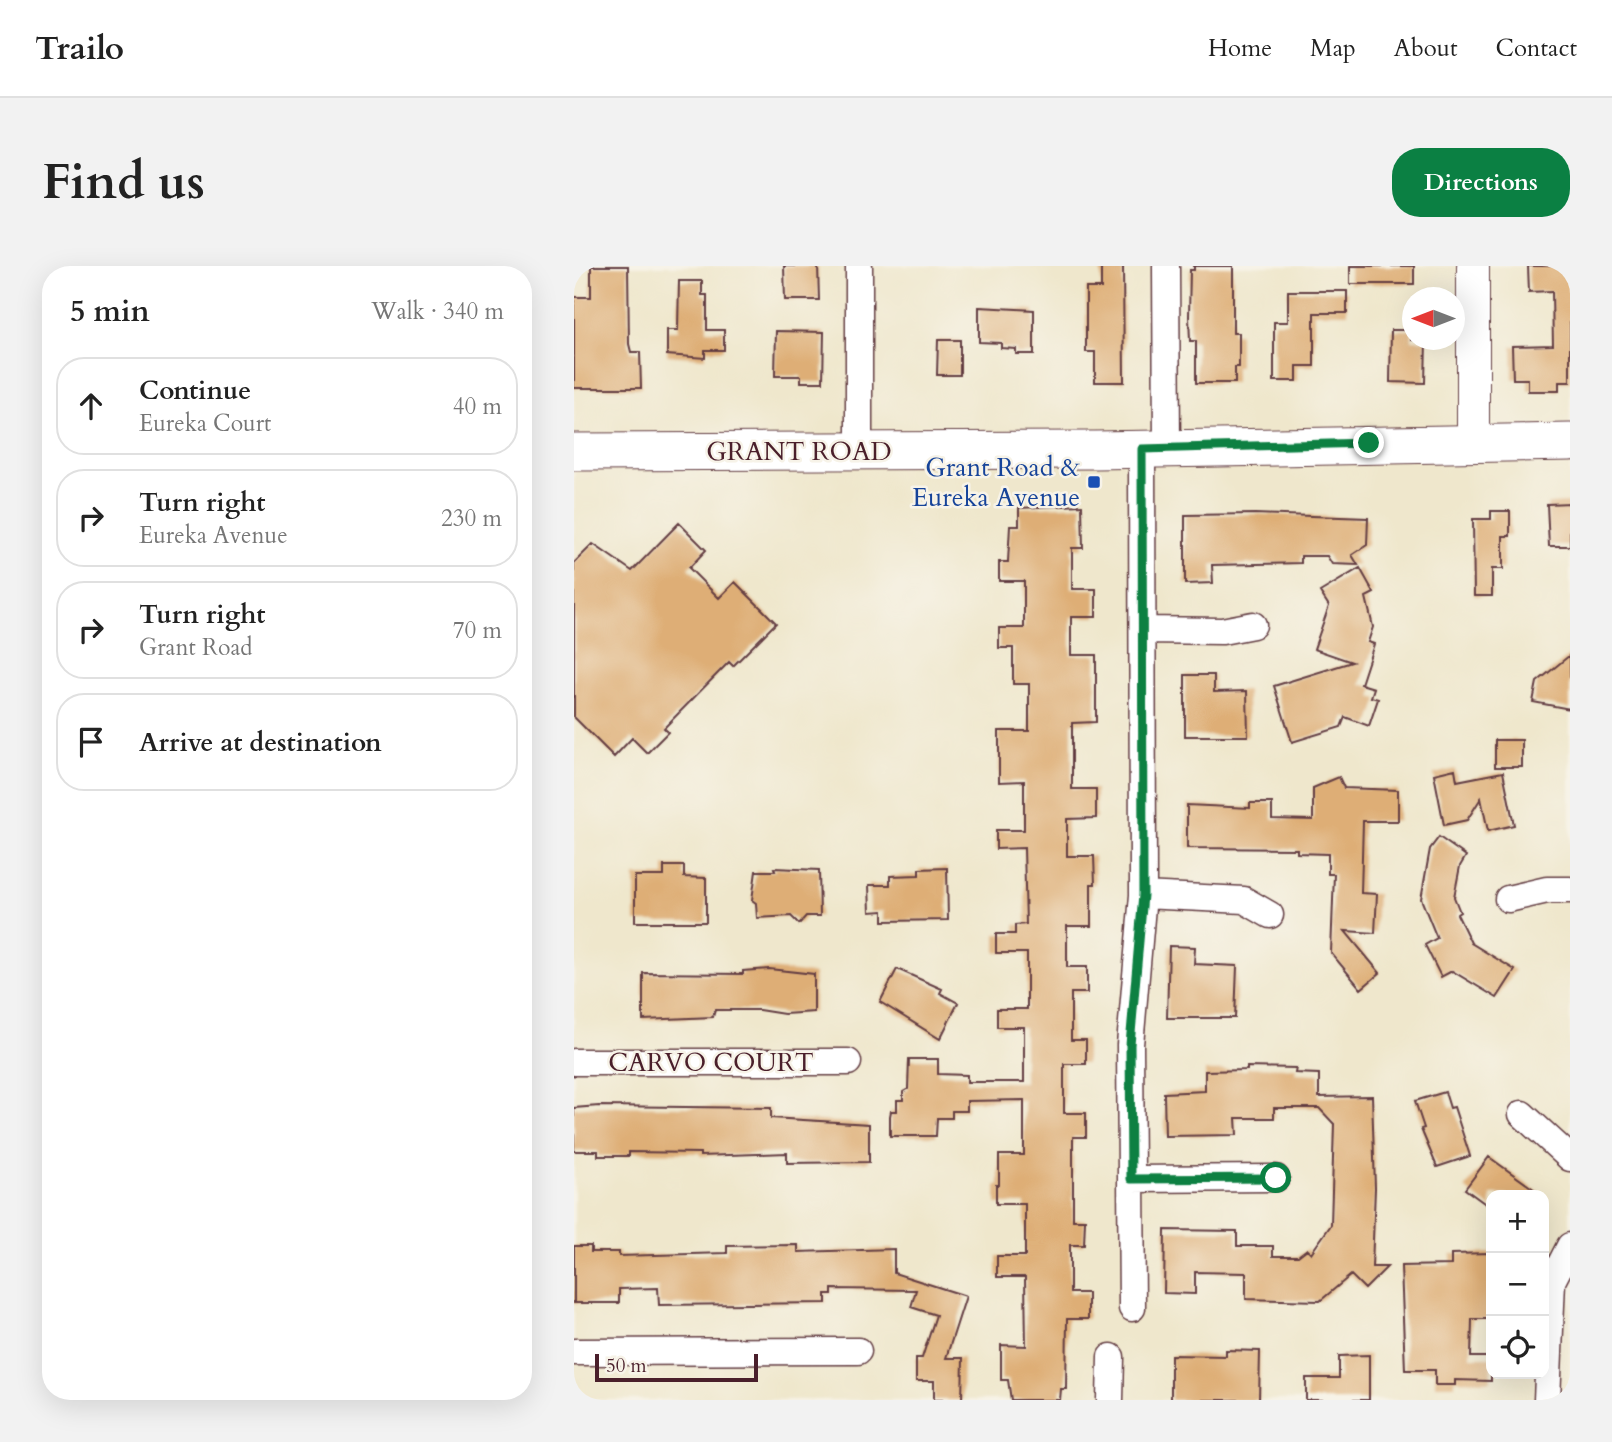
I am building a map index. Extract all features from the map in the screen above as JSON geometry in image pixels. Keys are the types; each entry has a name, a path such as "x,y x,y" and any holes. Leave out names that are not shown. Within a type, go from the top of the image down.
{"main road":[{"name":"GRANT ROAD","path":"574,452 859,452 1570,442"}],"street":[{"path":"859,266 859,452"},
{"path":"1132,1308 1130,1045 1143,895 1143,630 1166,266"},
{"path":"1472,266 1472,442"},
{"path":"1143,630 1222,631 1253,625"},
{"path":"1508,899 1547,890 1570,890"},
{"path":"1143,895 1244,900 1270,915"},
{"name":"CARVO COURT","path":"574,1062 848,1062"},
{"path":"1522,1114 1570,1158"},
{"path":"1131,1179 1276,1178"},
{"path":"1547,1400 1552,1281 1570,1247"},
{"path":"574,1352 858,1351"},
{"path":"1110,1400 1111,1357"}],"building":[{"path":"591,266 628,266 629,344 631,352 640,352 641,388 574,388 574,297 591,297"},
{"path":"784,266 818,266 819,300 785,300"},
{"path":"1101,266 1123,266 1124,382 1095,382 1095,352 1086,352 1086,288 1101,288"},
{"path":"1194,266 1233,266 1233,333 1239,333 1239,367 1235,367 1235,383 1196,383 1196,341 1190,341 1189,317 1190,270 1194,270"},
{"path":"1350,266 1414,266 1414,284 1350,284"},
{"path":"1528,266 1570,266 1570,382 1559,382 1559,391 1528,391 1528,379 1513,379 1512,346 1553,345 1552,291 1529,292"},
{"path":"679,281 702,281 702,295 707,295 707,330 724,330 724,350 705,350 705,358 667,355 667,330 678,330"},
{"path":"1288,291 1347,291 1347,313 1314,313 1314,366 1297,366 1297,381 1274,381 1274,322 1288,322"},
{"path":"979,307 1034,310 1034,354 1016,354 1016,349 1001,348 1001,343 979,342"},
{"path":"1391,330 1402,330 1402,350 1426,350 1425,383 1390,382"},
{"path":"776,331 824,332 823,382 801,382 801,376 775,376"},
{"path":"938,340 960,340 960,375 937,375"},
{"path":"1570,503 1570,546 1549,546 1547,504"},
{"path":"1082,505 1083,548 1072,548 1072,589 1096,589 1096,617 1071,617 1071,655 1096,655 1096,722 1072,723 1072,789 1096,789 1096,818 1067,819 1067,856 1094,856 1095,884 1091,884 1091,926 1067,926 1067,967 1087,967 1087,993 1071,993 1071,1040 1086,1040 1086,1064 1064,1064 1064,1113 1086,1113 1086,1137 1073,1137 1073,1220 1085,1220 1084,1245 1070,1245 1070,1293 1088,1293 1088,1319 1067,1319 1066,1389 1061,1389 1060,1400 1011,1400 1008,1380 1001,1380 1001,1345 1026,1346 1025,1277 997,1277 997,1256 1025,1256 1025,1204 996,1204 996,1185 999,1185 999,1155 1024,1155 1024,1100 967,1101 967,1111 952,1111 952,1118 937,1118 936,1136 890,1136 890,1116 891,1111 897,1111 897,1100 903,1100 903,1092 908,1089 909,1059 938,1059 938,1074 967,1075 967,1082 1024,1082 1024,1027 997,1027 997,1009 1027,1009 1027,953 996,953 996,934 1015,934 1015,925 1026,924 1024,848 996,849 996,830 1024,830 1024,781 999,782 999,731 1029,731 1029,684 1013,684 1013,648 999,648 999,628 1024,628 1024,581 999,581 999,562 1008,562 1010,526 1019,526 1019,508"},
{"path":"1491,511 1510,511 1510,536 1503,536 1503,569 1492,569 1492,596 1474,596 1473,519 1491,519"},
{"path":"1255,514 1368,518 1367,545 1352,555 1358,565 1332,564 1327,556 1301,556 1301,563 1212,565 1213,583 1185,584 1185,515"},
{"path":"679,523 706,550 689,568 719,598 735,582 776,623 733,666 729,662 664,728 668,732 647,753 632,738 614,757 574,717 574,563 593,544 632,571"},
{"path":"1360,568 1374,593 1366,597 1373,627 1368,642 1374,644 1361,684 1374,688 1371,697 1378,699 1369,726 1345,717 1341,727 1292,742 1274,686 1352,662 1314,649 1329,606 1320,592"},
{"path":"1570,655 1570,709 1533,702 1537,682"},
{"path":"1185,675 1214,675 1214,692 1247,691 1248,736 1185,736"},
{"path":"1495,740 1522,740 1522,767 1495,767"},
{"path":"1455,769 1457,781 1503,772 1514,825 1488,831 1481,798 1467,820 1444,825 1434,774"},
{"path":"1339,777 1344,788 1398,790 1398,821 1363,821 1361,893 1377,894 1375,933 1345,931 1380,973 1361,989 1331,953 1334,874 1328,874 1328,854 1297,853 1297,849 1187,848 1187,805 1250,808 1250,803 1272,803 1272,819 1313,820 1313,788"},
{"path":"1439,837 1466,856 1460,866 1454,897 1460,912 1457,914 1471,943 1515,970 1497,998 1452,971 1441,977 1425,945 1437,938 1421,899 1430,849"},
{"path":"664,866 684,866 684,877 706,878 706,922 635,922 635,876 664,876"},
{"path":"774,868 819,870 820,916 806,916 799,924 791,916 757,918 756,903 752,900 756,871 775,871"},
{"path":"947,868 948,920 883,921 883,911 870,912 869,885 890,885 890,876 919,875 919,869"},
{"path":"1169,946 1195,947 1194,964 1237,966 1235,1018 1167,1018"},
{"path":"769,969 814,974 814,1012 784,1014 759,1010 715,1010 713,1017 643,1020 643,973 743,974 743,971"},
{"path":"897,969 942,989 940,993 958,1003 940,1039 880,1002"},
{"path":"1247,1067 1296,1068 1295,1073 1319,1074 1319,1097 1372,1096 1375,1188 1372,1267 1387,1267 1365,1289 1351,1275 1320,1301 1246,1299 1246,1273 1195,1272 1195,1294 1164,1293 1165,1230 1237,1231 1237,1246 1273,1246 1273,1256 1298,1256 1307,1249 1311,1253 1331,1225 1334,1124 1319,1108 1274,1108 1274,1118 1236,1118 1237,1135 1165,1136 1164,1093 1205,1091 1205,1071 1247,1070"},
{"path":"1445,1092 1450,1108 1454,1107 1470,1156 1437,1167 1421,1129 1424,1128 1415,1101"},
{"path":"574,1108 771,1108 771,1118 869,1124 869,1162 787,1163 787,1153 700,1156 700,1153 629,1152 629,1156 598,1156 598,1151 574,1151"},
{"path":"1489,1157 1535,1190 1486,1190 1486,1204 1465,1189"},
{"path":"798,1245 798,1252 894,1249 894,1273 966,1296 946,1358 963,1358 962,1400 934,1400 934,1381 916,1381 916,1358 922,1358 936,1315 911,1307 916,1290 832,1289 832,1294 826,1294 826,1303 659,1305 658,1288 619,1289 619,1303 574,1303 574,1246 591,1246 591,1252 619,1252 619,1256 727,1253 727,1246"},
{"path":"1486,1253 1486,1319 1472,1319 1471,1357 1486,1357 1486,1379 1491,1381 1455,1380 1455,1385 1435,1385 1435,1370 1405,1370 1401,1266 1451,1265 1451,1254"},
{"path":"1226,1350 1260,1351 1259,1400 1171,1400 1171,1355 1226,1356"},
{"path":"1369,1355 1369,1400 1306,1400 1306,1378 1339,1378 1339,1356"}],"place":[{"name":"Grant Road & Eureka Avenue","path":"1094,482"}],"route":[{"path":"1276,1178 1131,1179 1130,1045 1143,895 1142,449 1369,443"}]}
